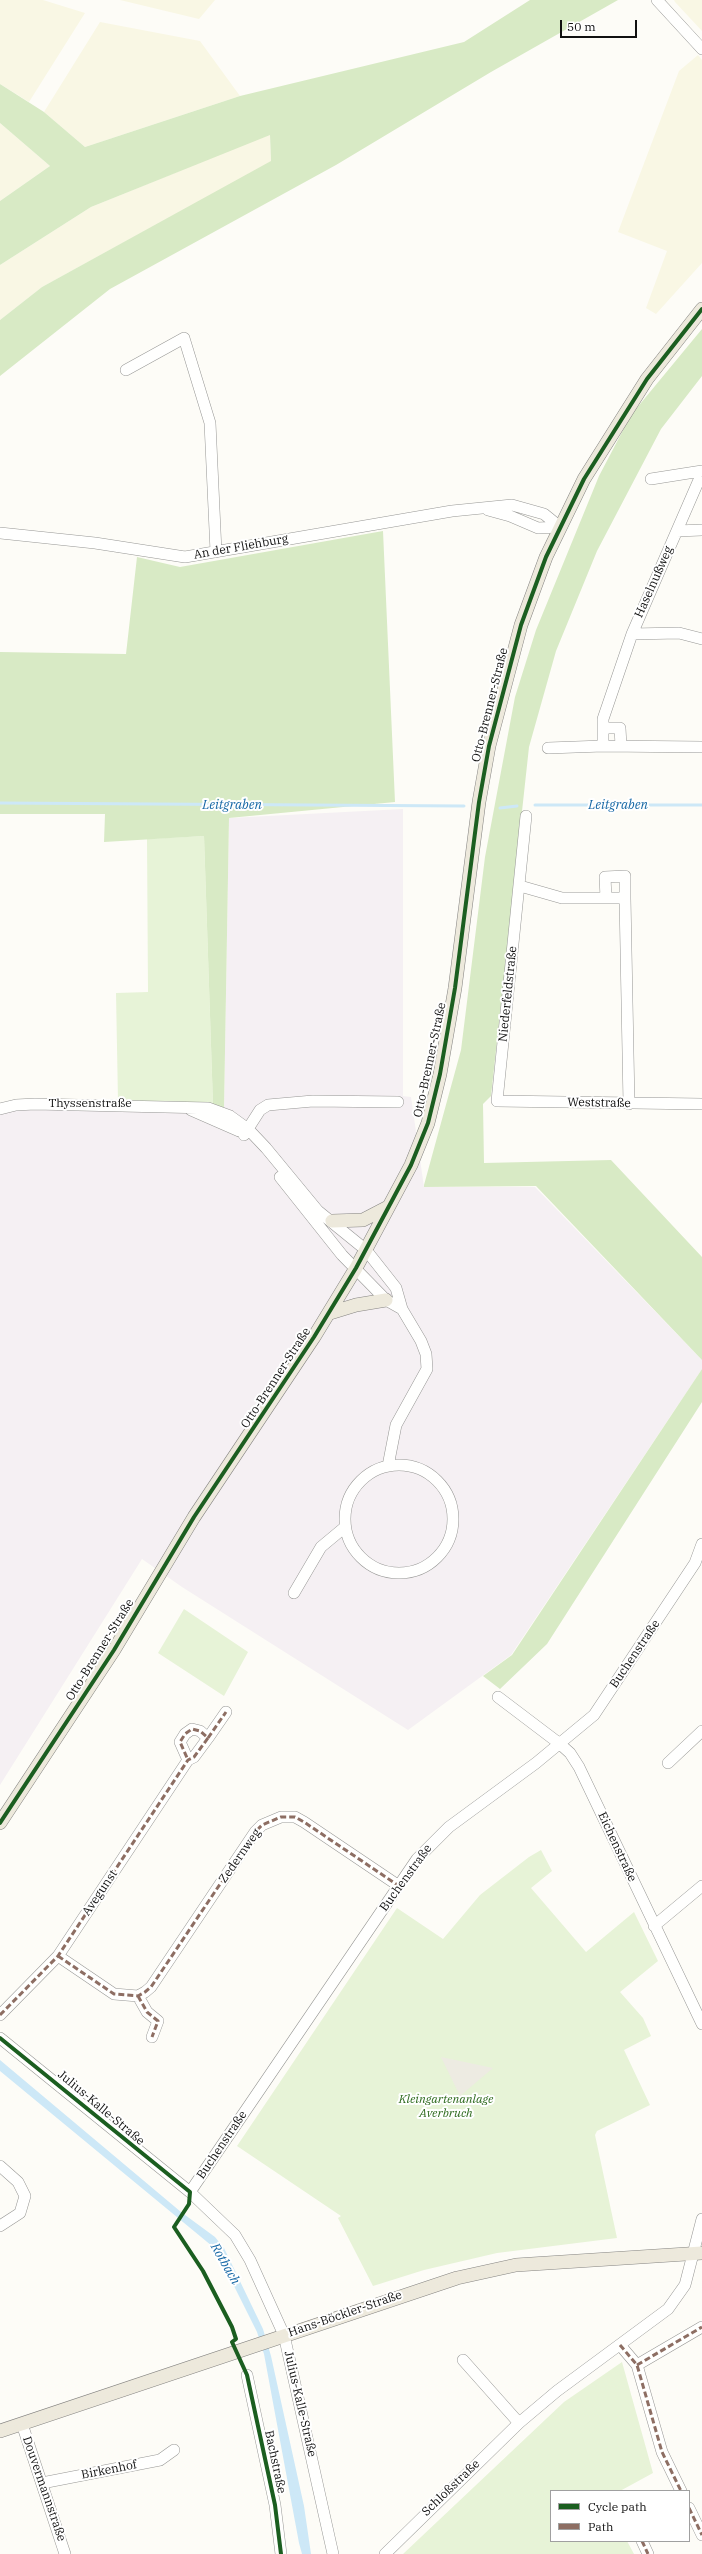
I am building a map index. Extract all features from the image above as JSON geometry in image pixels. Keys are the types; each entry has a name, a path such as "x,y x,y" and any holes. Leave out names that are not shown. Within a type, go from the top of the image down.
{"main road":[{"name":"Otto-Brenner-Straße","path":"0,1822 114,1650 194,1517 267,1411 330,1313 366,1250 411,1165 428,1123 440,1074 455,988 479,802 500,696 521,625 560,527 607,439 647,379 702,309"},
{"path":"332,1221 363,1220 390,1206"},
{"path":"330,1313 356,1305 386,1300"},
{"name":"Hans-Böckler-Straße","path":"0,2430 22,2424 457,2278 516,2265 697,2253"}],"street":[{"path":"657,0 702,50"},
{"path":"126,370 184,338 210,423 216,552"},
{"path":"651,479 702,472"},
{"name":"Haselnußweg","path":"604,746 603,719 632,634 702,472"},
{"name":"An der Fliehburg","path":"0,533 95,543 185,557 452,511 512,505 544,514 560,527"},
{"path":"677,531 702,530"},
{"name":"Haselnußweg","path":"632,634 679,633 702,639"},
{"path":"603,728 620,728 621,746"},
{"path":"548,748 604,746 702,747"},
{"name":"Niederfeldstraße","path":"496,1101 520,886 526,816"},
{"path":"606,898 606,877 625,876 629,1104"},
{"path":"520,886 562,898 625,898"},
{"path":"246,1132 260,1110 268,1105 313,1101 398,1102"},
{"name":"Weststraße","path":"496,1101 702,1104"},
{"name":"Thyssenstraße","path":"0,1109 16,1105 35,1104 180,1105 246,1132 266,1148 318,1211 366,1250 396,1288 402,1310"},
{"name":"Thyssenstraße","path":"246,1132 258,1150 342,1255 386,1300 402,1310"},
{"path":"388,1466 396,1425 428,1369 426,1354 421,1341 402,1310"},
{"path":"406,1465 423,1470 441,1486 448,1496 453,1513 452,1531 445,1548 433,1562 398,1574 380,1570 363,1560 351,1545 345,1527 346,1506 354,1488 369,1474 388,1466 406,1465"},
{"path":"294,1592 321,1547 345,1527"},
{"name":"Buchenstraße","path":"190,2192 417,1859 432,1842 560,1744 594,1715 695,1562 702,1544"},
{"name":"Eichenstraße","path":"498,1697 560,1744 570,1753 579,1767 702,2024"},
{"name":"Avegunst","path":"0,2015 58,1956 188,1760 194,1757 226,1712"},
{"path":"188,1760 180,1742 186,1734 192,1730 200,1731 208,1738"},
{"path":"668,1763 702,1731"},
{"name":"Zedernweg","path":"138,1996 151,1987 255,1832 271,1820 286,1816 295,1817 399,1886"},
{"path":"654,1926 702,1886"},
{"path":"58,1956 114,1994 138,1996 147,2012 158,2021 152,2037"},
{"name":"Julius-Kalle-Straße","path":"0,2038 190,2192 235,2235 250,2260 278,2337 333,2554"},
{"path":"0,2166 18,2182 25,2196 20,2213 0,2226"},
{"name":"Schloßstraße","path":"385,2554 519,2423 557,2391 668,2309 678,2298 685,2285 697,2253 702,2219"},
{"path":"637,2365 702,2327"},
{"path":"620,2345 637,2365 662,2452 681,2490"},
{"path":"463,2360 519,2423"},
{"name":"Bachstraße","path":"247,2375 274,2505 281,2554"},
{"name":"Douvermannstraße","path":"22,2424 65,2554"},
{"name":"Birkenhof","path":"42,2483 160,2460 174,2450"},
{"path":"690,2510 702,2535"},
{"path":"642,2542 648,2554"}],"shaded area":[{"path":"0,0 43,0 85,13 29,102 0,84"},
{"path":"120,0 215,0 199,19"},
{"path":"674,0 702,0 702,31 675,2"},
{"path":"100,22 200,41 240,96 85,147 44,112"},
{"path":"698,55 702,60 702,263 656,314 646,308 667,251 618,232 679,71"},
{"path":"0,123 50,166 0,201"},
{"path":"270,134 271,162 42,287 0,320 0,265 91,207"},
{"path":"403,809 403,1096 411,1097 424,1187 535,1187 702,1360 702,1369 511,1655 408,1730 182,1587 142,1559 0,1785 0,1112 16,1107 224,1109 229,818"},
{"path":"441,2057 493,2068 460,2096"}],"green space":[{"path":"530,0 618,0 491,72 336,165 110,289 0,376 0,320 42,287 271,161 270,135 91,207 0,265 0,201 50,166 0,123 0,84 44,112 85,147 240,96 464,42"},
{"path":"702,329 702,376 661,429 597,551 556,651 529,747 491,1096 483,1104 484,1163 611,1160 702,1257 702,1360 536,1186 424,1187 424,1185 461,1050 485,857 515,697 536,630 599,476 631,415"},
{"path":"383,531 395,802 229,818 224,1109 213,1105 204,836 104,842 105,814 0,814 0,652 126,654 137,557 180,567"},
{"path":"204,836 213,1105 118,1101 116,993 148,992 147,839"},
{"path":"702,1369 702,1402 547,1644 500,1689 483,1676 512,1655"},
{"path":"184,1609 248,1652 224,1696 158,1653"},
{"name":"Kleingartenanlage Averbruch","path":"541,1850 552,1871 531,1888 586,1952 634,1912 658,1961 620,1992 643,2018 651,2036 624,2050 650,2105 597,2131 595,2135 617,2238 497,2253 424,2270 373,2286 338,2218 341,2216 237,2146 397,1908 443,1939 480,1895 529,1857"},
{"path":"622,2362 653,2473 622,2490 550,2490 550,2542 628,2542 634,2554 403,2554 564,2402"}],"water":[{"name":"Rotbach","path":"0,2060 181,2212 215,2237 224,2248 263,2329 271,2356 304,2506 311,2554 302,2554 299,2543 264,2354 257,2332 219,2256 212,2246 0,2071"}],"waterway":[{"name":"Leitgraben","path":"0,803 464,806"},
{"name":"Leitgraben","path":"535,805 702,805"},
{"name":"Leitgraben","path":"500,808 517,806"}],"marked path":[{"path":"208,1738 226,1712"},
{"path":"0,2015 58,1956 188,1760 194,1757 208,1738 200,1731 192,1729 185,1734 180,1742 188,1760"},
{"path":"58,1956 114,1994 138,1996 145,1992 151,1987 255,1832 262,1825 281,1817 295,1817 304,1822 399,1886"},
{"path":"138,1996 147,2012 158,2021 152,2037"},
{"path":"637,2365 702,2327"},
{"path":"620,2345 637,2365 662,2452 681,2490"},
{"path":"690,2510 702,2535"},
{"path":"642,2542 648,2554"}],"cycle path":[{"path":"0,1823 114,1650 194,1517 314,1337 356,1268 411,1165 428,1123 440,1074 455,988 479,802 489,746 521,625 546,557 584,479 647,379 702,309"},
{"path":"0,2038 190,2192 189,2204 174,2227 203,2271 232,2327 236,2339 232,2342 247,2375 275,2505 281,2554"}]}
